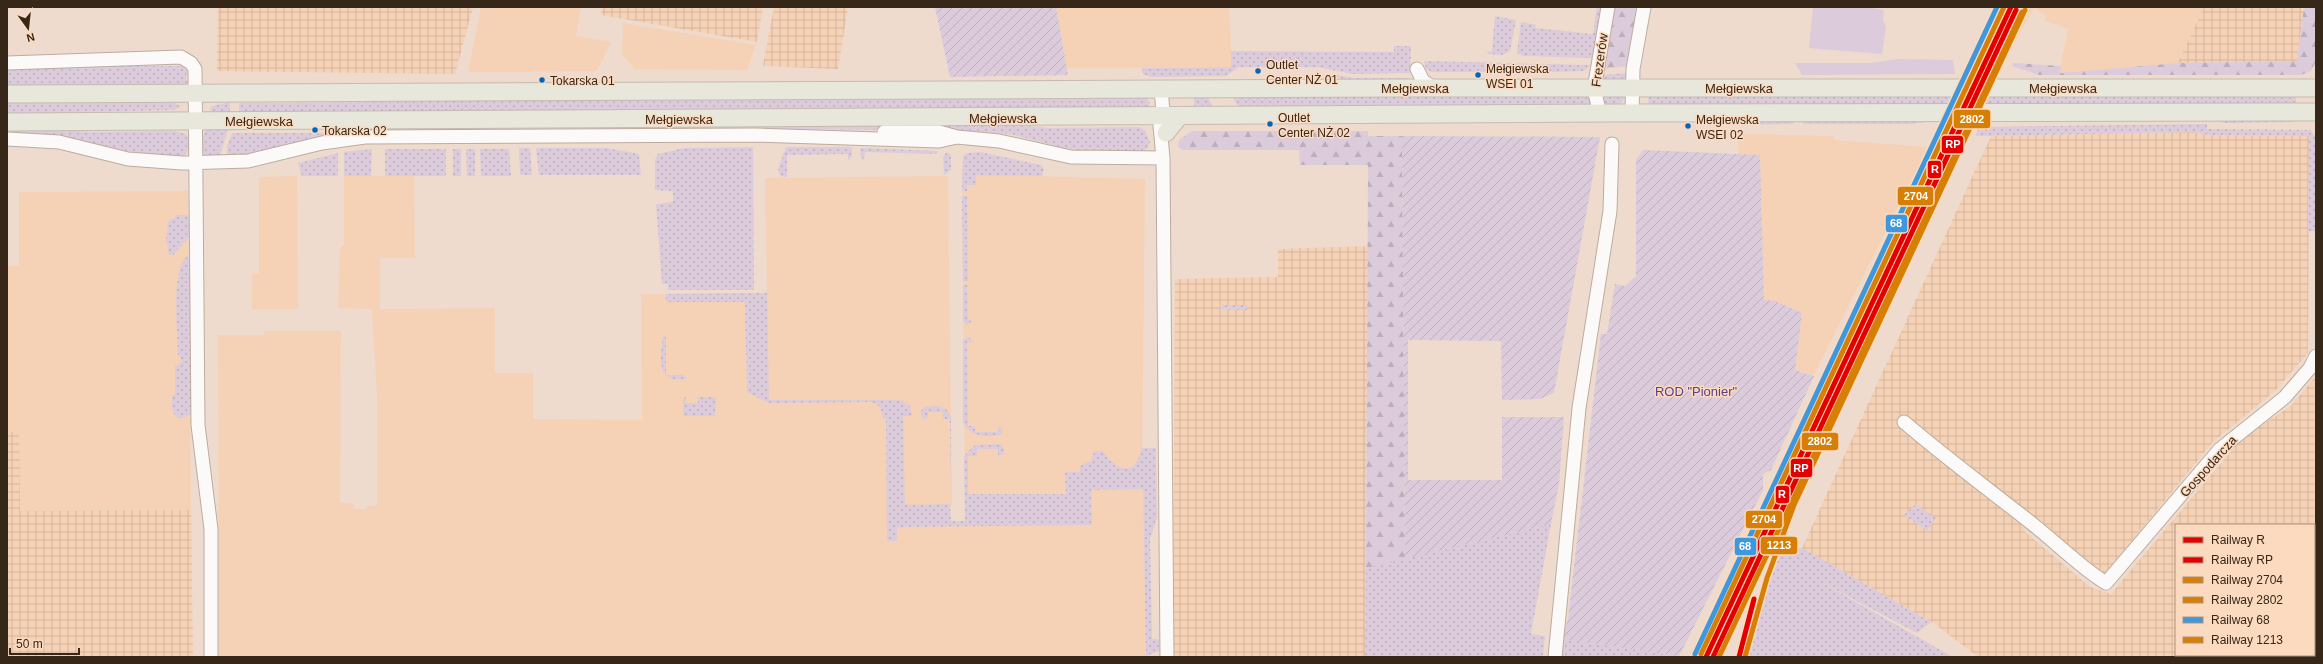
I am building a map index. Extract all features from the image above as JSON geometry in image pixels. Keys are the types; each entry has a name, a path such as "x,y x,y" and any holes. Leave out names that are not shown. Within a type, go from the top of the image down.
{"main road":[{"name":"Mełgiewska","path":"7,94 1407,88 2316,88"},
{"path":"1231,116 1222,108 1221,101 1223,95 1237,89"},
{"name":"Mełgiewska","path":"7,122 196,121 1164,125 1179,117 1231,116 2316,112"}],"street":[{"name":"Frezerów","path":"1600,114 1594,89 1608,7"},
{"path":"1632,114 1632,88 1635,59 1644,7"},
{"path":"7,63 181,57 191,63 195,69 198,425 211,529 211,657"},
{"path":"1161,89 1164,125 1160,126 1163,158 1167,657"},
{"name":"Mełgiewska","path":"7,139 59,142 144,161 196,163 260,159 322,143 365,137 756,135 939,141 957,137 999,141 1071,157 1163,158"},
{"path":"1555,657 1579,408 1610,211 1612,144"},
{"name":"Gospodarcza","path":"1904,422 1980,485 2036,526 2088,572 2106,583 2220,449 2285,397 2310,368 2316,356"}],"shaded area":[{"path":"218,7 473,7 455,74 217,71"},
{"path":"481,7 581,7 576,36 611,42 597,71 468,72"},
{"path":"602,7 763,7 757,42 601,15"},
{"path":"774,7 848,7 838,69 763,66"},
{"path":"1056,7 1229,7 1232,67 1067,68"},
{"path":"1996,7 2204,7 2178,63 2059,73 2068,29 2044,20 2046,16 2034,8 2002,66 1974,64"},
{"path":"2204,7 2304,7 2297,61 2178,63"},
{"path":"623,23 756,45 747,70 635,69 622,55"},
{"path":"2193,132 2210,135 2309,136 2308,353 2275,391 2213,442 2096,584 2024,528 2023,530 2090,587 2111,594 2243,437 2291,406 2316,376 2316,657 1978,657 1935,624 1802,548 1991,136"},
{"path":"1739,134 1834,136 1834,140 1928,147 1814,375 1795,370 1802,313 1764,300 1760,155 1738,154"},
{"path":"962,174 1145,179 1142,483 1070,484 1070,498 965,499"},
{"path":"297,176 298,309 252,309 252,274 259,274 259,177"},
{"path":"344,176 414,176 415,258 380,258 380,309 495,308 495,373 533,373 533,419 642,420 641,294 767,293 765,178 948,176 952,507 897,508 897,526 1091,525 1091,490 1143,489 1146,657 219,657 218,335 264,335 264,331 341,331 340,503 354,503 354,509 367,509 367,506 377,505 377,397 372,309 338,308 340,248 344,244"},
{"path":"188,191 191,510 20,511 19,433 7,432 7,266 19,266 19,192"},
{"path":"1368,246 1365,657 1173,657 1175,279 1278,277 1278,249"},
{"path":"7,432 19,432 20,511 191,510 193,657 7,657"}],"green space":[{"path":"935,7 1056,7 1068,75 950,77"},
{"path":"1597,7 1602,7 1592,58 1523,56 1517,53 1521,22 1536,25 1535,28 1593,34"},
{"path":"1613,7 1639,7 1629,66 1603,69"},
{"path":"1813,7 1864,7 1884,10 1883,20 1886,27 1882,54 1809,48"},
{"path":"2304,7 2316,7 2316,61 2311,71 2301,75 2039,75 2012,66 2013,63 2061,66 2060,73 2178,63 2297,61"},
{"path":"1495,16 1516,20 1510,51 1502,55 1488,54 1487,52 1492,51"},
{"path":"1394,46 1411,46 1410,73 1353,74 1317,67 1239,67 1226,76 1151,77 1143,74 1142,68 1231,67 1231,51 1394,52"},
{"path":"1898,59 1953,60 1955,74 1802,75 1795,63 1870,63"},
{"path":"1424,61 1591,65 1584,71 1547,72 1546,68 1504,68 1504,72 1432,72 1426,69"},
{"path":"137,63 138,66 182,66 187,71 186,80 188,82 186,85 7,88 7,68"},
{"path":"1629,73 1628,81 1600,81 1602,75"},
{"path":"1333,74 1352,78 1408,78 1403,81 1348,81 1333,76"},
{"path":"1048,80 1133,80 1130,82 1048,84"},
{"path":"2296,93 2296,103 1648,106 1649,95"},
{"path":"1589,95 1592,107 1242,107 1237,105 1233,97 1237,96"},
{"path":"1145,96 1150,103 1146,110 239,116 239,103 390,102 428,98"},
{"path":"1194,96 1208,97 1214,109 1194,110"},
{"path":"1600,96 1626,97 1618,106 1605,105"},
{"path":"7,100 172,101 181,107 173,110 71,112 7,117"},
{"path":"230,102 230,116 212,112 210,109 212,106"},
{"path":"2212,118 2296,120 2293,122 2223,123"},
{"path":"1737,121 1794,121 1793,124 1733,125 1733,122"},
{"path":"1803,121 1934,121 1911,124 1803,124"},
{"path":"982,122 1050,128 1139,127 1145,130 1150,142 1148,148 1142,152 1097,153 1064,148 1010,134 972,131 801,129 364,133 237,157 227,157 227,147 232,133 332,133 332,130 357,125"},
{"path":"2207,124 2207,129 2311,130 2316,139 2316,231 2308,231 2309,136 2210,135 2193,132 1975,136 1979,127"},
{"path":"229,126 219,158 205,156 201,145 203,135 207,129"},
{"path":"7,128 94,132 174,131 186,134 191,146 184,156 156,157 63,137 7,133"},
{"path":"1192,131 1368,131 1368,136 1402,136 1405,559 1366,568 1368,165 1300,165 1299,150 1183,150 1178,147 1179,140"},
{"path":"1402,136 1600,137 1554,393 1540,399 1502,400 1501,341 1408,340 1408,480 1502,480 1502,417 1564,417 1559,484 1551,524 1405,559"},
{"path":"753,147 754,290 668,290 668,284 662,284 656,204 673,202 673,191 655,190 655,160 658,154 684,148"},
{"path":"786,147 852,147 852,156 848,161 848,154 787,155 787,177 784,177 780,175 778,169"},
{"path":"519,148 530,148 532,175 520,175"},
{"path":"536,148 607,148 639,154 641,175 539,175"},
{"path":"861,148 937,151 937,154 865,152 864,161 860,155"},
{"path":"372,149 371,176 344,176 344,152"},
{"path":"385,149 446,149 446,176 385,176"},
{"path":"453,149 461,149 461,176 453,176"},
{"path":"466,149 475,149 475,176 467,176"},
{"path":"480,149 509,149 511,176 481,176"},
{"name":"ROD \"Pionier\"","path":"1643,150 1760,155 1764,300 1775,301 1802,313 1795,370 1814,376 1771,470 1763,474 1763,490 1679,656 1563,639 1568,618 1601,334 1607,334 1615,284 1625,286 1636,276 1636,160"},
{"path":"980,152 1041,165 1044,169 1042,176 976,175 976,185 967,185 967,191 962,191 963,156 967,153"},
{"path":"338,153 338,176 302,176 298,163"},
{"path":"946,153 949,153 951,156 951,170 944,175 943,157"},
{"path":"962,196 967,196 968,281 963,281"},
{"path":"175,215 186,215 191,218 190,236 173,255 169,255 166,240 168,221 174,218"},
{"path":"189,255 192,409 189,415 181,419 175,415 172,406 172,395 175,395 175,366 181,363 180,355 178,355 176,301 179,272 183,261"},
{"path":"963,285 967,285 968,320 973,320 967,325 963,321"},
{"path":"767,293 769,400 889,400 903,401 910,406 912,416 903,416 905,505 950,504 951,521 965,521 964,456 975,445 1001,444 1005,451 1002,455 998,455 998,449 977,449 977,456 968,456 968,494 1066,494 1065,472 1080,472 1080,466 1091,461 1094,451 1102,451 1113,463 1125,469 1134,465 1139,458 1142,448 1156,448 1157,518 1150,539 1152,639 1159,639 1159,651 1146,656 1143,489 1091,490 1092,525 897,527 897,541 887,541 886,419 883,419 881,410 878,406 871,402 769,403 747,392 745,302 666,302 666,294"},
{"path":"1220,305 1247,305 1247,310 1220,309"},
{"path":"663,336 666,336 666,375 662,367 661,360"},
{"path":"969,337 974,342 967,342 968,426 975,426 975,432 998,432 1000,426 1003,431 1000,435 978,435 969,431 963,422 963,340"},
{"path":"666,375 684,375 686,379 676,379"},
{"path":"683,397 686,397 686,403 698,403 698,397 716,397 715,416 683,416"},
{"path":"939,406 947,410 951,417 951,492 950,419 943,419 943,412 928,412 928,419 923,418 920,413 924,407"},
{"path":"1916,504 1936,518 1927,531 1904,515"},
{"path":"1551,524 1531,634 1545,636 1543,657 1365,657 1366,568"},
{"path":"1802,548 1931,622 1917,633 1817,580 1953,657 1747,657 1772,552"},
{"path":"1563,639 1679,656 1562,657"}],"rail line":[{"name":"68","path":"1695,654 1997,7"},
{"name":"2704","path":"1701,654 2004,7"},
{"name":"R","path":"1706,657 2011,7"},
{"name":"RP","path":"1713,657 2016,10"},
{"name":"1213","path":"1745,657 1767,578 1794,505 2025,10"},
{"name":"2802","path":"1719,657 2022,12"},
{"name":"R","path":"1739,657 1754,599"}],"place":[{"name":"Outlet Center NŻ 01","path":"1258,71"},
{"name":"Mełgiewska WSEI 01","path":"1478,75"},
{"name":"Tokarska 01","path":"542,80"},
{"name":"Outlet Center NŻ 02","path":"1270,124"},
{"name":"Mełgiewska WSEI 02","path":"1688,126"},
{"name":"Tokarska 02","path":"315,130"}]}
